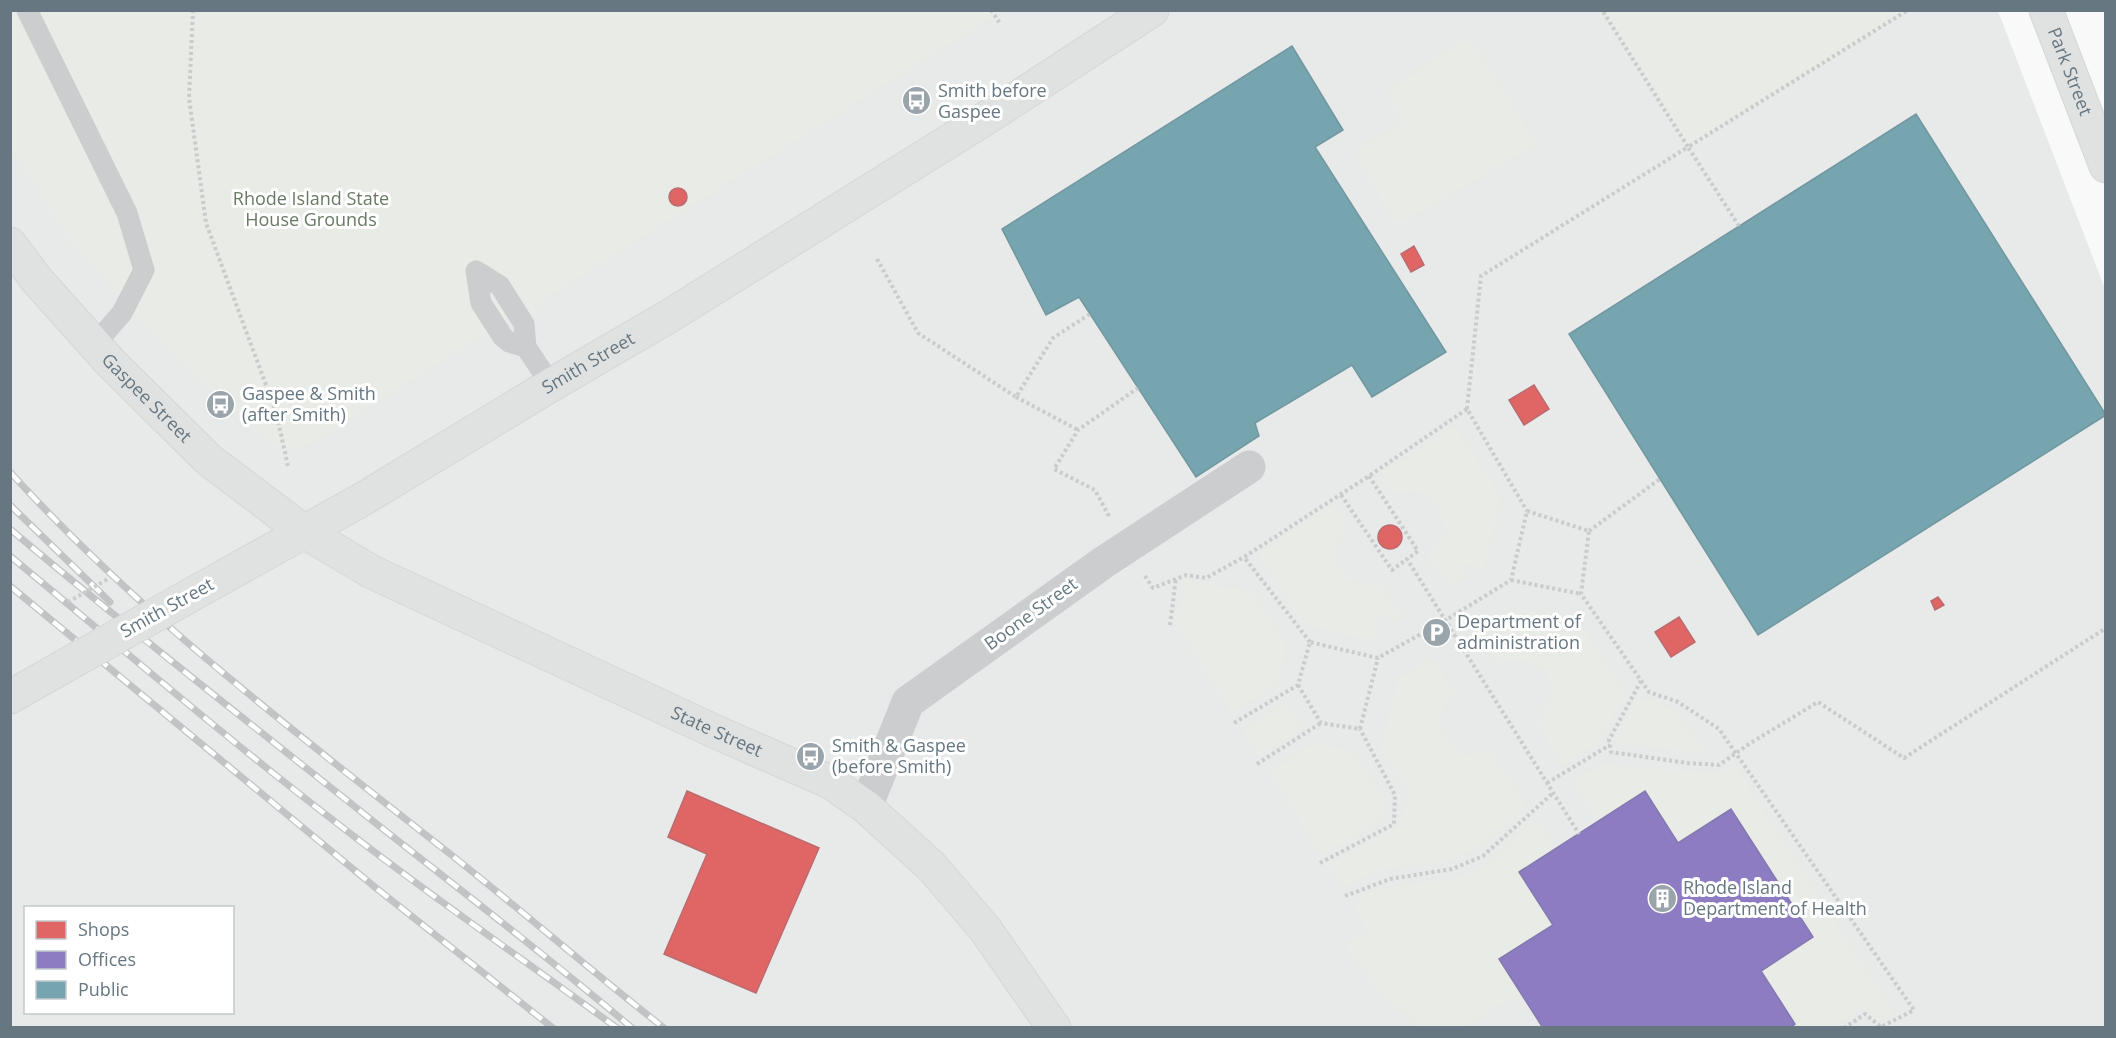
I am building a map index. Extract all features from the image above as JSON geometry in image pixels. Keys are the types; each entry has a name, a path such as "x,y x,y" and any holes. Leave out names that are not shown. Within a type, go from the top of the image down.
{"main road":[{"name":"Smith Street","path":"10,697 303,531 363,500 671,315 1001,109 1152,10"},
{"name":"Park Street","path":"2046,10 2106,166"},
{"name":"Gaspee Street","path":"10,244 36,279 94,345 209,460 303,531"},
{"name":"State Street","path":"303,531 372,572 716,732 830,782 866,807 932,867 985,929 1054,1028"}],"street":[{"name":"Boone Street","path":"866,807 908,702 1104,562 1249,467"}],"lane":[{"path":"27,10 127,213 144,270 122,313 94,345"},
{"path":"526,347 551,385"}],"path":[{"path":"193,10 189,98 206,223 276,412 288,466"},
{"path":"991,10 1000,25"},
{"path":"1602,10 1739,226"},
{"path":"1589,531 1527,511 1467,409 1481,276 1908,10"},
{"path":"877,259 918,333 1016,397 1078,430"},
{"path":"1016,397 1053,338 1090,314"},
{"path":"1467,409 1341,495 1244,557 1310,642 1378,658 1511,580 1581,594"},
{"path":"1341,495 1392,570 1418,551 1369,476"},
{"path":"1660,478 1589,531 1581,594 1649,692 1678,702 1719,729 1914,1010 1881,1027 1864,1014 1844,1028"},
{"path":"1511,580 1527,511"},
{"path":"1407,559 1579,834"},
{"path":"1170,625 1177,578"},
{"path":"68,602 108,579"},
{"path":"1641,681 1609,740 1611,752 1687,763 1719,765 1818,702 1904,758 2106,628"},
{"path":"1234,723 1298,685 1310,642"},
{"path":"1320,863 1394,825 1395,795 1360,729 1378,658"},
{"path":"1298,685 1321,723"},
{"path":"1257,764 1321,723 1360,729"},
{"path":"1547,783 1610,745"},
{"path":"1345,896 1390,879 1452,869 1483,856 1553,793"}],"shaded area":[{"path":"10,11 1998,11 2105,289 2105,1027 11,1027"}],"green space":[{"name":"Rhode Island State House Grounds","path":"10,11 1002,11 534,306 536,310 530,313 526,308 299,450 275,446 210,389 135,315 69,239 11,150"},
{"path":"1602,11 1908,11 1688,147"},
{"path":"1469,37 1536,144 1397,226 1354,152 1403,124 1386,92"},
{"path":"1455,426 1501,498 1484,567 1477,571 1472,565 1461,567 1463,578 1451,587 1426,555 1434,549 1446,531 1437,505 1421,492 1391,493 1379,475"},
{"path":"1335,503 1347,523 1339,537 1334,562 1350,581 1380,584 1401,616 1394,621 1387,612 1372,622 1379,632 1369,640 1303,624 1257,554"},
{"path":"1186,580 1252,592 1287,647 1277,684 1231,713 1175,622"},
{"path":"1511,606 1579,622 1626,693 1597,743 1563,766 1536,721 1546,708 1550,696 1551,684 1547,674 1539,666 1528,662 1515,661 1499,664 1477,631"},
{"path":"1432,659 1456,693 1442,710 1440,726 1443,733 1464,755 1489,751 1526,804 1483,845 1448,862 1383,869 1342,888 1328,864 1399,828 1409,791 1380,750 1398,679"},
{"path":"1635,698 1659,703 1673,711 1710,754 1618,743 1616,735"},
{"path":"1286,703 1302,729 1259,756 1243,730"},
{"path":"1314,743 1351,751 1385,802 1379,821 1321,856 1270,772"},
{"path":"1599,764 1713,773 1735,766 1894,1014 1878,1022 1864,1007 1831,1027 1790,1027 1795,1024 1761,971 1812,937 1731,810 1678,843 1645,791 1597,821 1572,782"},
{"path":"1534,820 1556,848 1519,872 1553,925 1499,959 1521,994 1461,1027 1423,1027 1385,997 1345,946 1367,932 1353,905 1370,890 1456,878 1480,870"}],"building: Shops":[{"path":"678,188 684,191 687,197 684,203 678,206 672,203 669,197 672,191"},
{"path":"1414,246 1424,265 1411,272 1401,254"},
{"path":"1534,385 1549,409 1524,425 1509,400"},
{"path":"1385,525 1395,525 1402,532 1402,542 1395,549 1385,549 1378,542 1378,532"},
{"path":"1938,597 1944,605 1935,610 1931,601"},
{"path":"1679,617 1695,642 1671,657 1655,632"},
{"path":"687,791 819,848 756,993 664,954 707,854 668,837"}],"building: Offices":[{"name":"Rhode Island Department of Health","path":"1645,791 1678,843 1731,809 1813,937 1761,971 1795,1024 1790,1028 1543,1028 1499,959 1553,925 1519,872"}],"building: Public":[{"path":"1292,46 1343,130 1315,147 1446,352 1372,397 1352,365 1255,423 1259,436 1196,477 1079,297 1046,315 1002,229"},
{"path":"1916,114 2106,415 1758,635 1569,334"}],"railway":[{"path":"10,472 112,575 220,670 664,1028"},
{"path":"10,505 110,602"},
{"path":"10,529 181,669 529,943 632,1028"},
{"path":"10,556 338,824 617,1028"},
{"path":"10,586 376,888 553,1028"}],"place":[{"name":"Smith before Gaspee","path":"917,101"},
{"name":"Gaspee & Smith (after Smith)","path":"221,404"},
{"name":"Department of administration","path":"1436,632"},
{"name":"Smith & Gaspee (before Smith)","path":"811,756"},
{"name":"Rhode Island Department of Health","path":"1662,898"}]}
